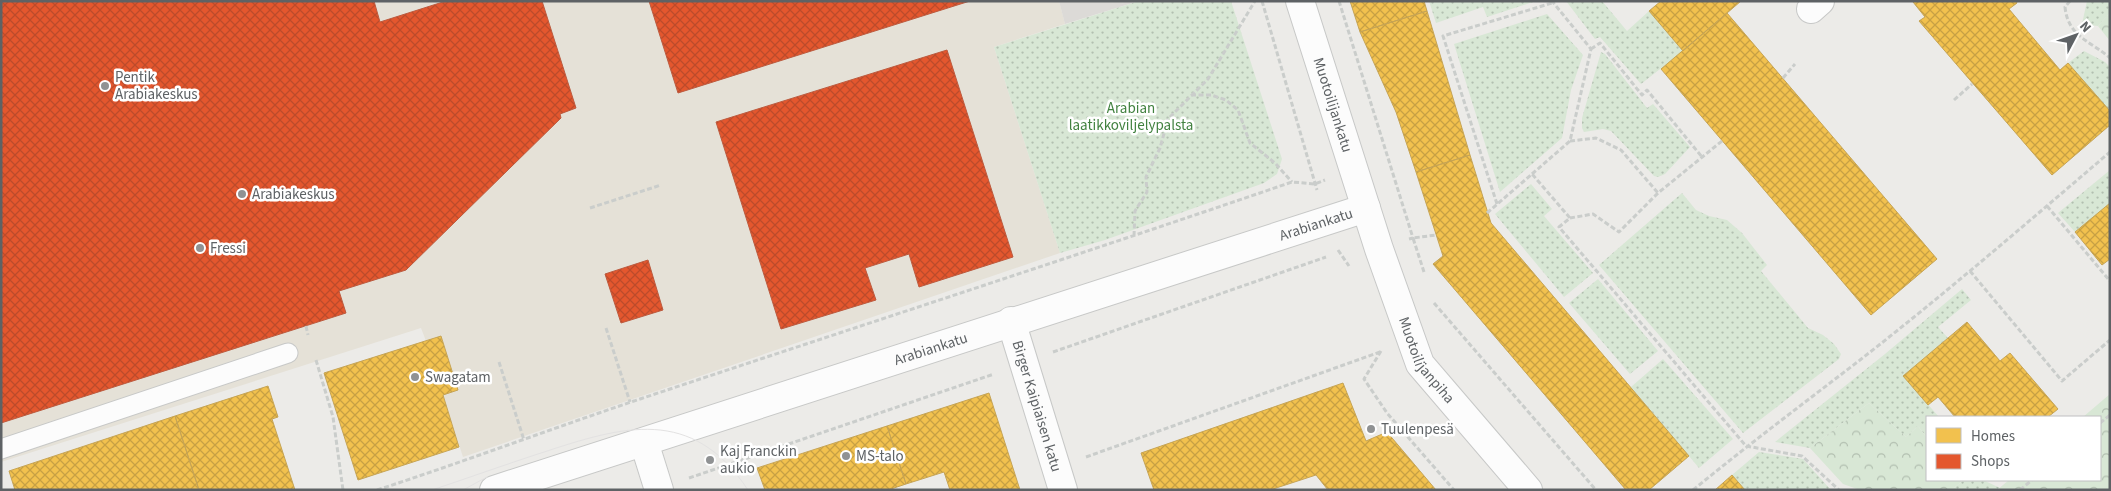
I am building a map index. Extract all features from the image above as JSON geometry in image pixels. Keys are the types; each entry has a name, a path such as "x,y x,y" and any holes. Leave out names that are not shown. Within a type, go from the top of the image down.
{"street":[{"name":"Muotoilijankatu","path":"1300,1 1366,208"},
{"name":"Arabiankatu","path":"494,490 1011,321 1366,208"},
{"name":"Muotoilijanpiha","path":"1366,208 1420,364 1528,490"},
{"name":"Birger Kaipiaisen katu","path":"1011,321 1059,479"},
{"path":"644,442 658,489"}],"lane":[{"path":"1,449 288,353"}],"path":[{"path":"1134,236 1135,211 1147,192 1146,177 1160,148 1168,119 1208,79 1255,1"},
{"path":"377,490 630,402 1292,182 1315,184 1262,1"},
{"path":"1339,1 1390,158"},
{"path":"2070,1 2065,8 2066,18 2081,39 2110,58"},
{"path":"1497,204 1443,36 1552,2 1591,49"},
{"path":"1487,213 1570,140 1591,49 1600,43 1642,95 1647,90 1702,157"},
{"path":"1783,78 1795,64"},
{"path":"1954,100 1972,84"},
{"path":"1190,95 1211,95 1226,100 1238,110 1250,143 1274,163 1292,182"},
{"path":"1570,140 1596,138 1621,150 1658,193"},
{"path":"1722,141 1658,193 1619,232 1593,214 1570,218 1559,227 1746,446 1802,456 1839,490"},
{"path":"1693,490 1746,446 1861,360 1970,271 2110,152"},
{"path":"1532,174 1570,218"},
{"path":"590,208 662,185"},
{"path":"2047,206 2110,281"},
{"path":"1424,274 1413,238 1436,235"},
{"path":"1339,253 1350,268"},
{"path":"1970,271 2062,381 2110,340"},
{"path":"1433,302 1596,490"},
{"path":"606,328 630,402"},
{"path":"1059,479 1381,352 1411,342"},
{"path":"1378,344 1381,352"},
{"path":"1381,352 1364,380 1387,413 1454,490"},
{"path":"500,362 524,440"},
{"path":"320,375 333,417 343,490"},
{"path":"658,489 753,456"},
{"path":"2020,490 2031,481"}],"shaded area":[{"path":"1,1 1059,1 1065,24 994,47 1060,253 463,457 443,395 458,389 441,336 426,341 421,328 1,462"},
{"path":"1059,1 1139,1 1065,24"}],"green space":[{"name":"Arabian laatikkoviljelypalsta","path":"1139,1 1231,1 1282,159 1277,174 1264,183 1105,240 1060,253 994,47"},
{"path":"1429,1 1536,1 1487,17 1483,7 1436,23"},
{"path":"1566,1 1602,1 1627,31 1649,11 1683,51 1641,84 1600,37 1595,39"},
{"path":"2087,1 2110,1 2110,13 2098,26 2082,24"},
{"path":"2110,13 2110,41 2098,26"},
{"path":"1547,14 1583,55 1571,90 1562,138 1500,192 1454,44"},
{"path":"2084,51 2105,62 2110,67 2110,111 2068,63"},
{"path":"1601,52 1605,54 1647,108 1653,104 1690,147 1665,174 1658,177 1654,176 1611,131 1603,129 1584,132 1582,118"},
{"path":"2110,170 2110,203 2075,232 2058,213"},
{"path":"1531,184 1552,209 1544,216 1593,273 1564,297 1495,214"},
{"path":"1682,193 1696,210 1709,216 1727,220 1742,233 1767,265 1761,271 1808,328 1823,335 1834,344 1841,354 1839,359 1743,433 1599,265"},
{"path":"1598,279 1658,351 1630,374 1569,303"},
{"path":"1962,289 1971,300 1938,327 1948,338 1903,376 1938,416 1926,416 1926,437 1918,426 1906,437 1869,403 1810,448 1775,442 1885,354"},
{"path":"1663,359 1733,439 1699,468 1631,387"},
{"path":"2110,394 2110,490 1997,490 2008,481 2101,481 2101,416 2084,416"},
{"path":"1869,403 1906,437 1918,426 1926,437 1926,481 1963,481 1951,490 1860,490 1843,484 1810,448"},
{"path":"1759,452 1803,459 1831,490 1745,490 1732,475"},
{"path":"1963,481 1985,481 2000,488 1997,490 1951,490"}],"building: Homes":[{"path":"1350,1 1424,1 1427,11 1360,32"},
{"path":"1661,1 1741,1 1683,51 1649,11"},
{"path":"1914,1 2016,1 2017,3 2009,9 2060,70 2068,63 2110,111 2110,125 2052,175 1919,21 1925,17"},
{"path":"1427,11 1470,155 1416,172 1396,112 1360,32"},
{"path":"1727,13 1937,259 1871,315 1661,69"},
{"path":"1470,155 1491,223 1689,456 1649,490 1626,490 1433,264 1443,256 1416,172"},
{"path":"2110,203 2110,259 2102,265 2075,232"},
{"path":"1967,322 2000,361 2010,353 2058,409 2049,416 1954,416 1938,397 1928,405 1903,376"},
{"path":"441,336 458,390 443,395 459,447 358,480 324,373"},
{"path":"1343,383 1366,441 1387,432 1436,490 1328,490 1316,475 1270,490 1154,490 1141,453"},
{"path":"268,386 278,417 272,419 295,490 199,490 175,416"},
{"path":"989,393 1020,490 950,490 944,472 906,484 887,426"},
{"path":"175,416 199,490 15,490 9,471"},
{"name":"MS-talo","path":"887,426 906,484 888,490 765,490 757,468"},
{"path":"1732,475 1745,490 1715,490"}],"building: Shops":[{"name":"Arabiakeskus","path":"1,1 374,1 380,22 446,1 542,1 576,108 560,114 561,118 406,270 339,291 346,313 1,423"},
{"path":"649,1 970,1 678,93"},
{"path":"947,50 1013,257 919,287 909,254 865,268 876,300 781,329 716,122"},
{"path":"648,260 663,310 621,323 605,274"}],"tram line":[{"path":"432,490 571,443 628,430 654,430 680,434 704,445 726,463 748,490"},
{"path":"463,490 487,477"}],"place":[{"name":"Pentik Arabiakeskus","path":"105,86"},
{"name":"Arabiakeskus","path":"242,194"},
{"name":"Fressi","path":"200,248"},
{"name":"Swagatam","path":"415,377"},
{"name":"Tuulenpesä","path":"1371,429"},
{"name":"MS-talo","path":"846,456"},
{"name":"Kaj Franckin aukio","path":"710,460"}]}
